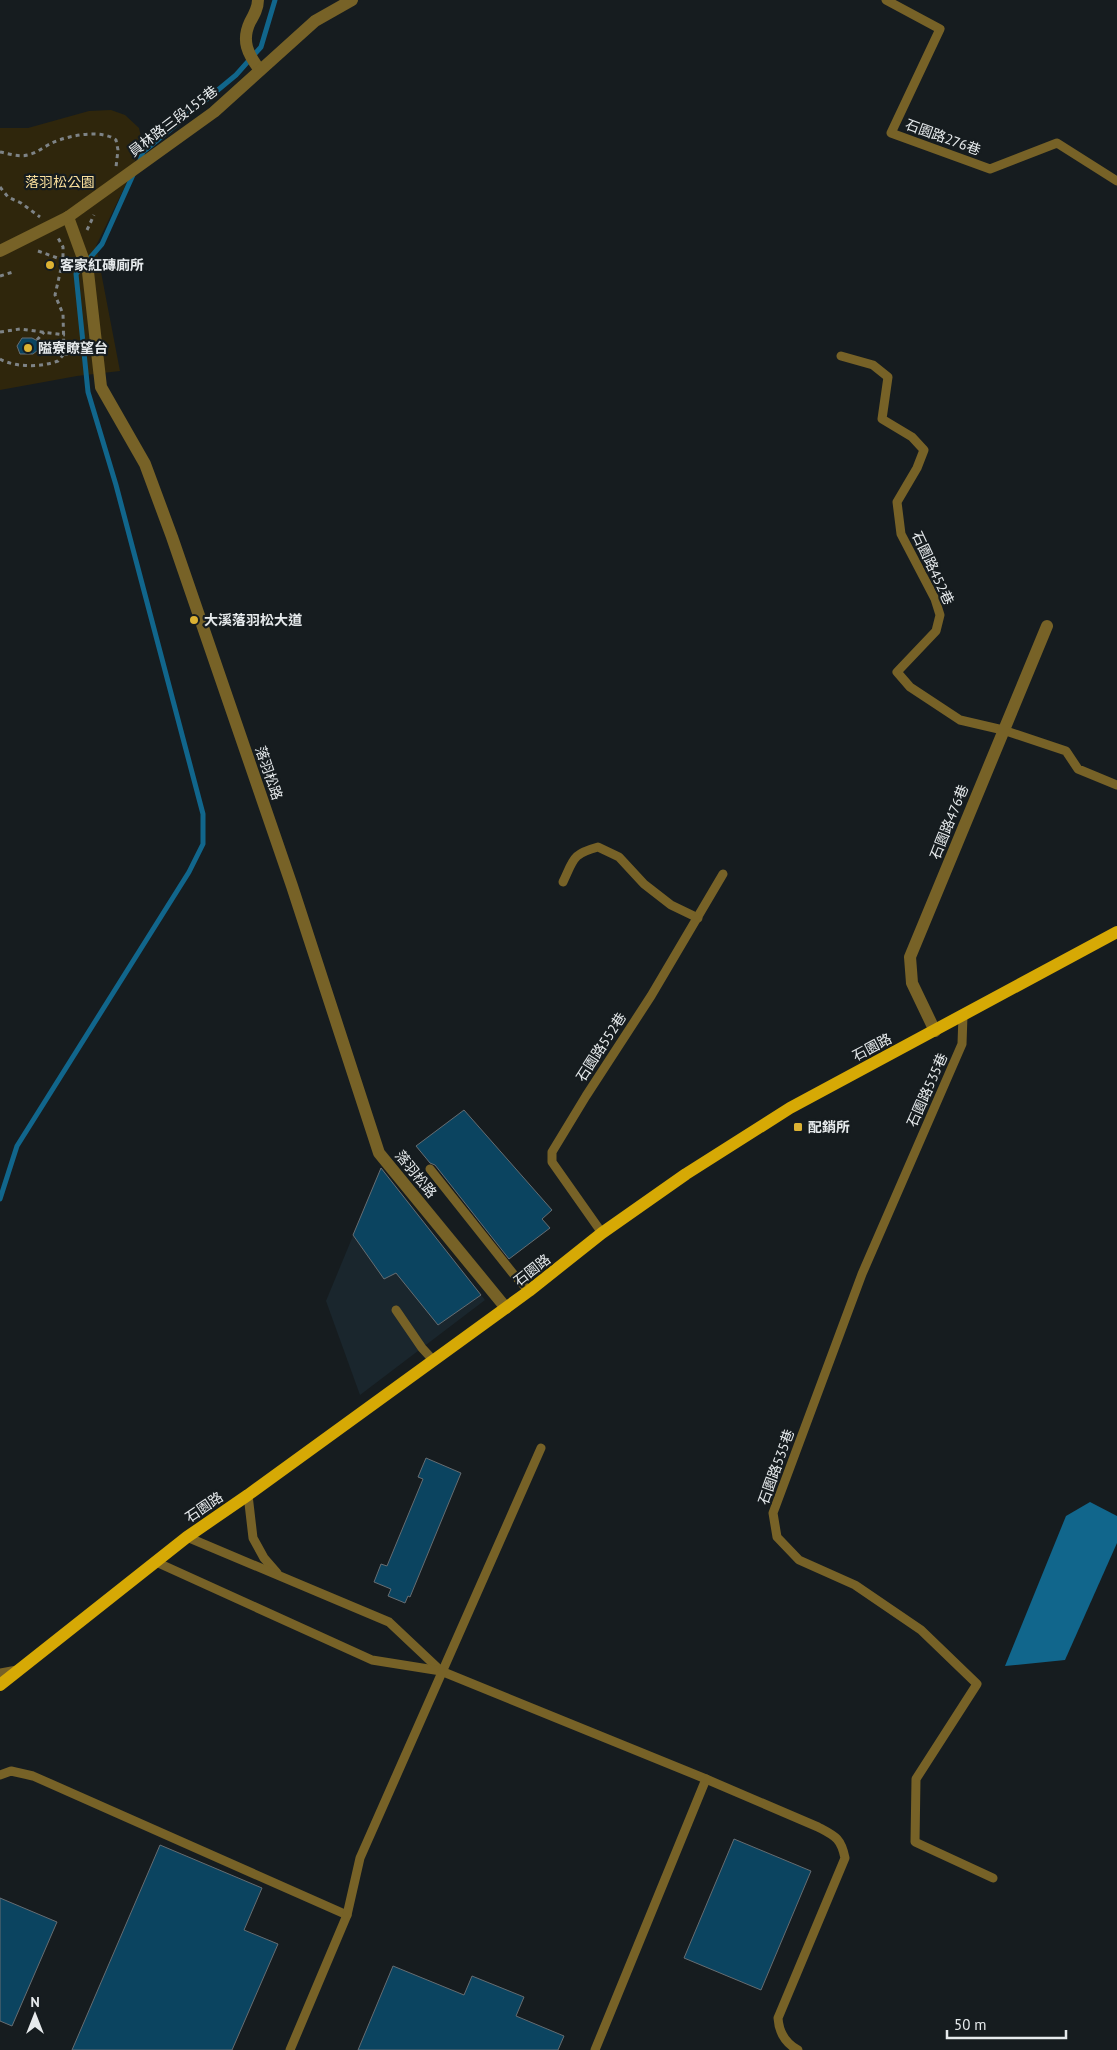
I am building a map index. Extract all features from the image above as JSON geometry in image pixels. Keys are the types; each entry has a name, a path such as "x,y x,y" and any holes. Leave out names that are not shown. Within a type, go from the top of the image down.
{"main road":[{"name":"石園路","path":"0,1685 187,1537 506,1308 602,1233 686,1174 790,1108 1117,932"}],"street":[{"path":"258,0 258,6 247,29 247,52 258,67"},
{"name":"員林路三段155巷","path":"1,250 68,217 214,112 258,67 315,21 352,0"},
{"name":"落羽松路","path":"68,217 88,272 101,387 145,464 172,536 292,886 379,1153 506,1308"},
{"name":"石園路476巷","path":"936,1030 912,983 910,957 1047,626"}],"lane":[{"name":"石園路276巷","path":"886,0 940,29 891,133 990,169 1057,143 1117,181"},
{"name":"石園路452巷","path":"841,356 873,365 888,377 882,419 912,437 924,450 917,468 897,502 901,534 936,599 940,615 936,631 897,672 910,687 960,720 1003,730 1066,751 1078,769 1117,785"},
{"path":"563,882 575,857 581,852 598,847 619,857 644,884 671,905 698,918"},
{"name":"石園路552巷","path":"602,1233 552,1162 552,1152 651,996 723,874"},
{"name":"石園路535巷","path":"963,1016 962,1044 862,1274 773,1513 777,1537 799,1560 855,1585 920,1630 977,1684 916,1779 915,1842 992,1878"},
{"path":"430,1169 529,1291"},
{"path":"396,1310 422,1348 433,1360"},
{"path":"290,2050 347,1915 360,1858 541,1448"},
{"path":"248,1495 253,1538 264,1558 278,1575"},
{"path":"187,1537 388,1622 441,1672"},
{"path":"156,1562 372,1660 441,1672 706,1779 833,1835 842,1845 845,1858 778,2018 779,2028 787,2044 798,2050"},
{"path":"0,1672 18,1670"},
{"path":"0,1775 11,1771 33,1776 347,1915"},
{"path":"595,2050 706,1779"}],"path":[{"path":"0,152 18,156 30,154 66,138 101,133 109,135 116,140 118,150 116,167 125,176"},
{"path":"0,187 8,197 21,203 52,225 63,247 63,260 55,295 63,314 65,335 64,354 58,361 38,365 7,363 0,360"},
{"path":"38,251 63,260"},
{"path":"0,276 13,272"},
{"path":"0,332 20,329 65,335"},
{"path":"37,340 44,332"},
{"path":"64,354 76,355"}],"shaded area":[{"path":"381,1168 485,1300 360,1395 326,1301"}],"green space":[{"name":"落羽松公園","path":"111,110 125,115 139,128 142,142 128,180 96,246 120,371 77,376 0,390 0,128 28,128 89,111"}],"water":[{"path":"1090,1502 1117,1516 1117,1543 1065,1660 1005,1666 1066,1516"}],"building":[{"name":"隘寮瞭望台","path":"22,338 32,338 38,341 38,350 33,354 20,354 17,346"},
{"path":"464,1110 552,1210 542,1219 550,1228 509,1259 435,1165 430,1163 416,1146"},
{"path":"381,1168 481,1295 438,1325 396,1273 384,1279 353,1235"},
{"path":"426,1458 461,1473 410,1597 408,1596 405,1603 388,1596 391,1589 374,1582 381,1564 387,1566 423,1479 418,1477"},
{"path":"734,1839 811,1871 761,1990 684,1958"},
{"path":"160,1845 262,1888 244,1930 278,1944 232,2050 72,2050"},
{"path":"0,1898 57,1922 12,2026 0,2021"},
{"path":"393,1966 464,1995 472,1976 524,1997 516,2016 564,2036 558,2050 358,2050"}],"waterway":[{"path":"139,163 143,152 236,75 261,47 275,0"},
{"path":"0,1199 17,1146 189,872 203,844 203,814 116,485 88,392 76,274 102,244 133,175"}],"place":[{"name":"客家紅磚廁所","path":"50,265"},
{"name":"隘寮瞭望台","path":"28,348"},
{"name":"大溪落羽松大道","path":"194,620"},
{"name":"配銷所","path":"798,1127"}]}
